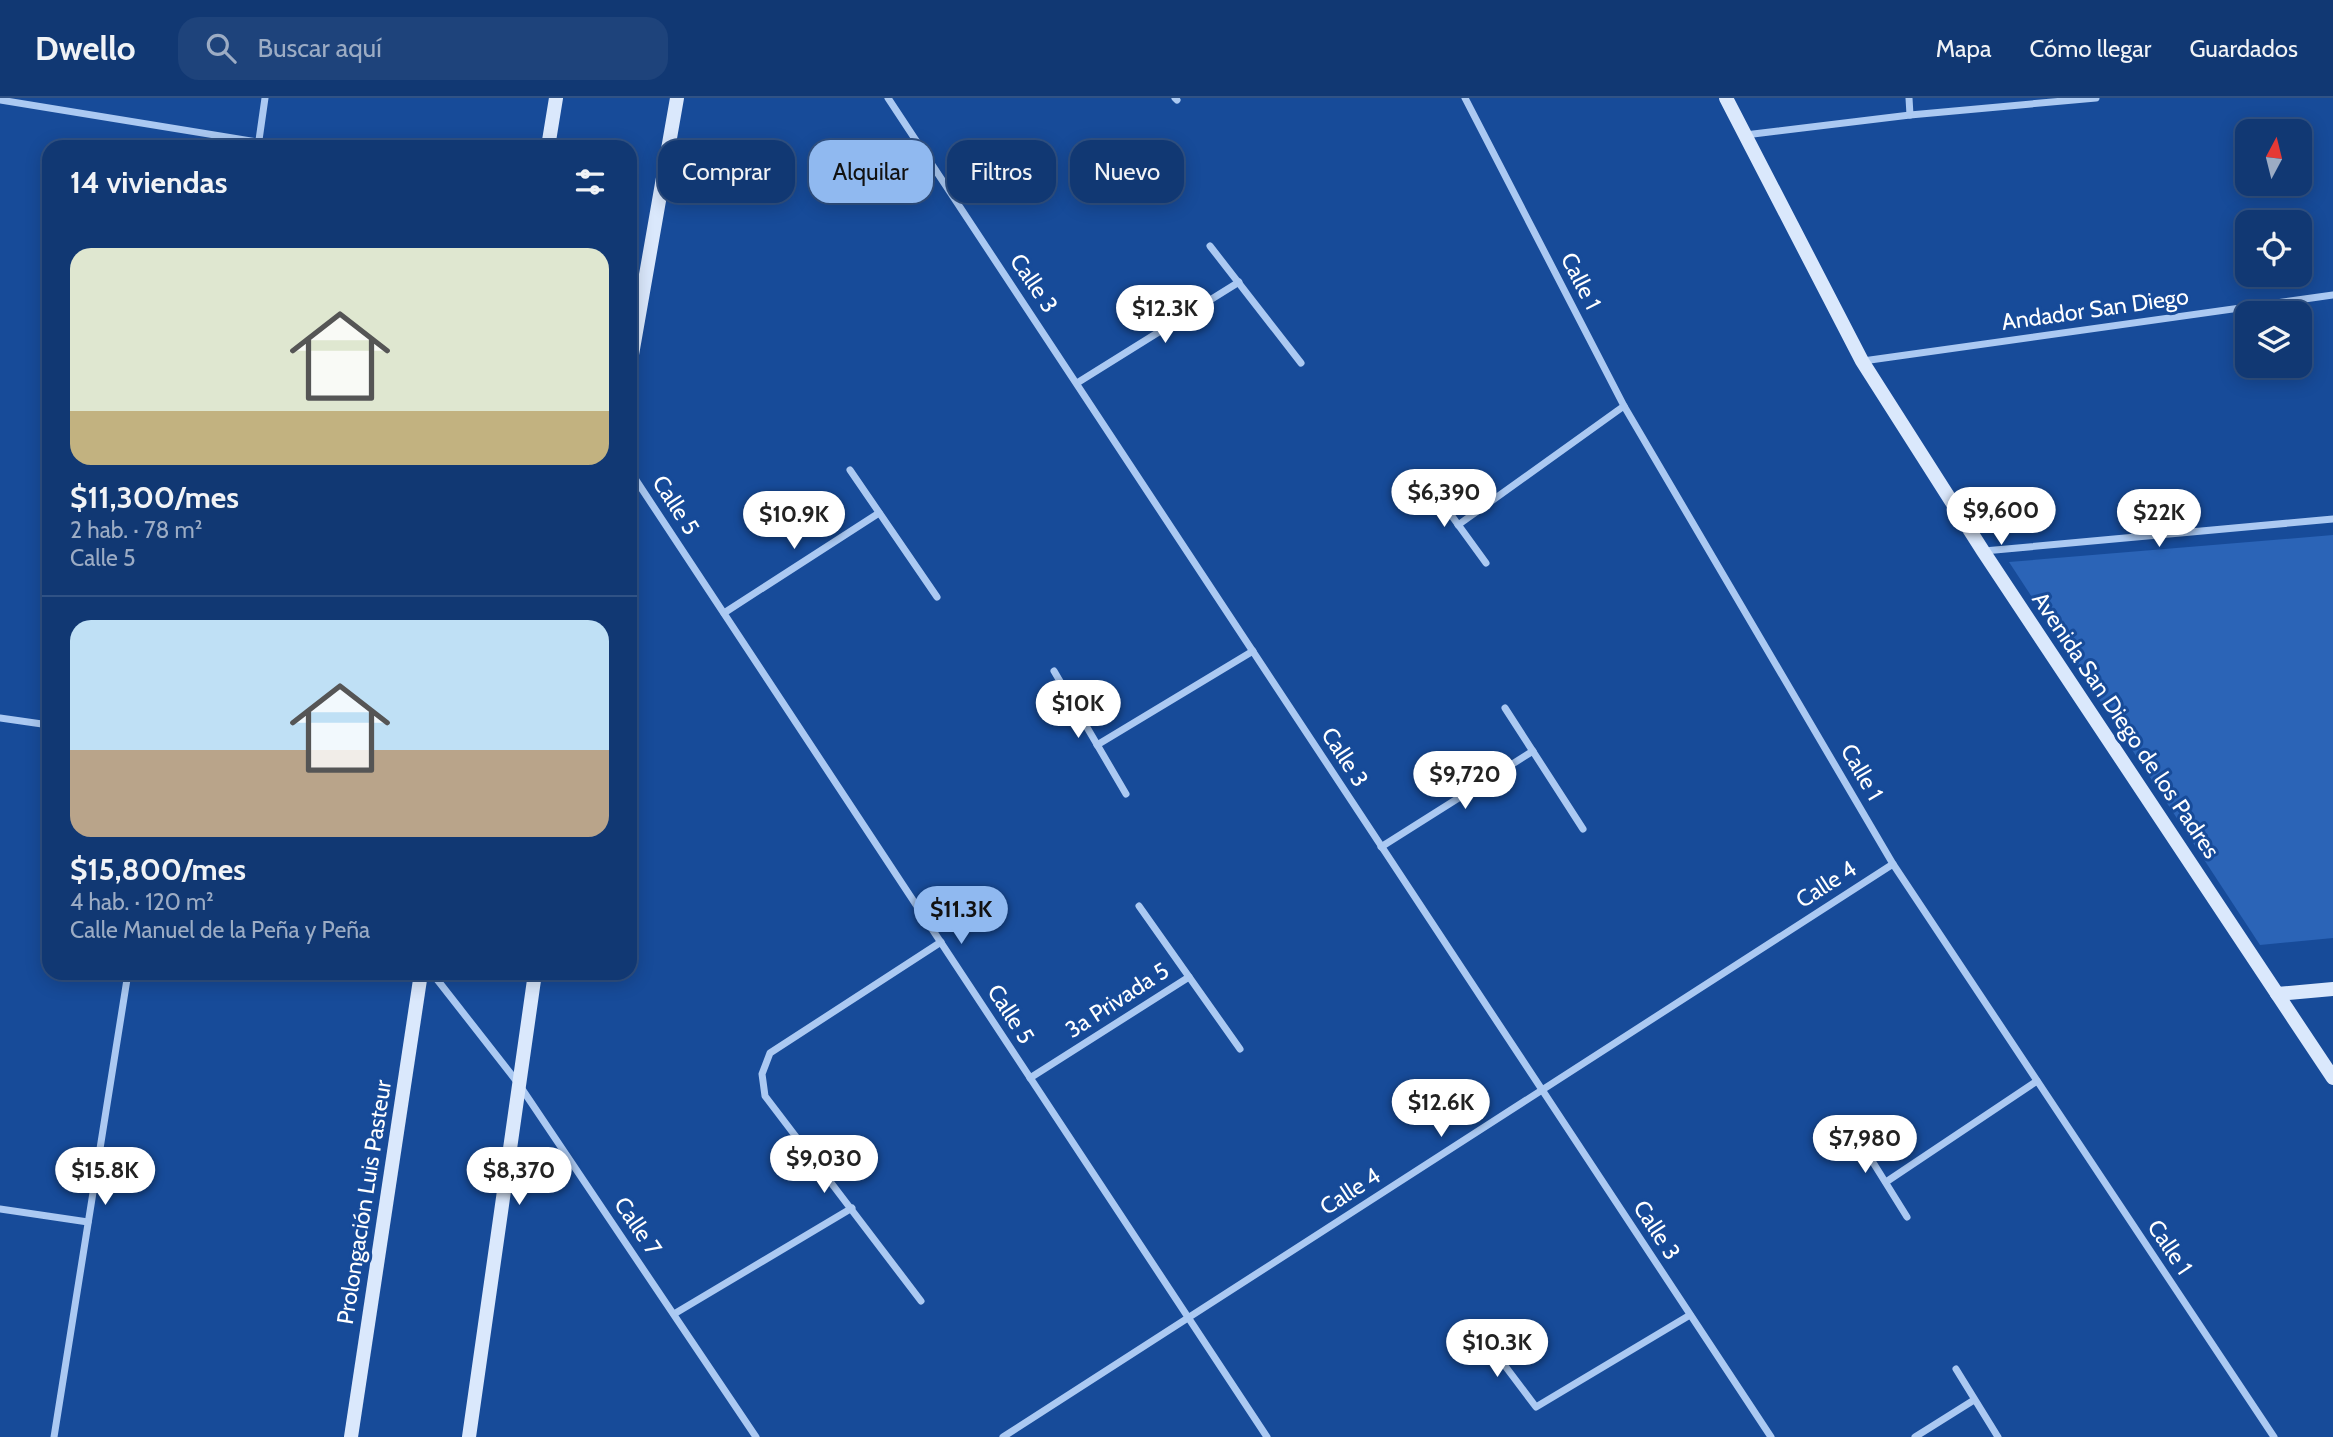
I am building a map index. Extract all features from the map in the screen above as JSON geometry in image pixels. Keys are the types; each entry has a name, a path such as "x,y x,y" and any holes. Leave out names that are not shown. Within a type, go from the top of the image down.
{"main road":[{"path":"549,140 556,98"},
{"path":"637,326 677,98"},
{"name":"Avenida San Diego de los Padres","path":"1726,98 1862,361 1983,551 2333,1078"},
{"name":"Prolongación Luis Pasteur","path":"351,1437 420,980"},
{"path":"469,1437 534,980"},
{"path":"2277,994 2333,989"}],"street":[{"path":"259,140 265,98"},
{"name":"Calle 3","path":"888,98 1771,1437"},
{"name":"Calle 1","path":"1465,98 1624,405 1893,864 2274,1437"},
{"path":"1909,98 1910,115"},
{"path":"1744,135 1910,115 2096,98"},
{"path":"0,100 235,140"},
{"path":"1210,246 1301,363"},
{"path":"1077,383 1239,282"},
{"name":"Andador San Diego","path":"1862,361 2333,295"},
{"path":"1458,525 1624,405"},
{"path":"850,470 937,597"},
{"path":"1425,479 1486,563"},
{"name":"Calle 5","path":"637,482 1267,1437"},
{"path":"723,613 879,513"},
{"path":"1983,551 2333,519"},
{"path":"1097,745 1253,651"},
{"path":"1054,671 1126,794"},
{"path":"1506,708 1583,829"},
{"path":"0,718 42,724"},
{"path":"1381,847 1533,751"},
{"name":"Calle 4","path":"1003,1437 1893,864"},
{"name":"3a Privada 5","path":"1139,906 1240,1049"},
{"path":"921,1301 765,1096 762,1074 770,1053 941,942"},
{"name":"3a Privada 5","path":"1030,1078 1189,977"},
{"path":"54,1437 127,980"},
{"name":"Calle 7","path":"437,980 518,1083 756,1437"},
{"path":"1885,1182 2037,1081"},
{"path":"1846,1119 1907,1217"},
{"path":"674,1314 852,1208"},
{"path":"0,1209 88,1222"},
{"path":"1481,1334 1536,1407 1690,1315"},
{"path":"1956,1368 1998,1437"},
{"path":"1915,1437 1974,1400"}],"shaded area":[{"path":"2333,535 2333,938 2260,945 2009,562"}]}
